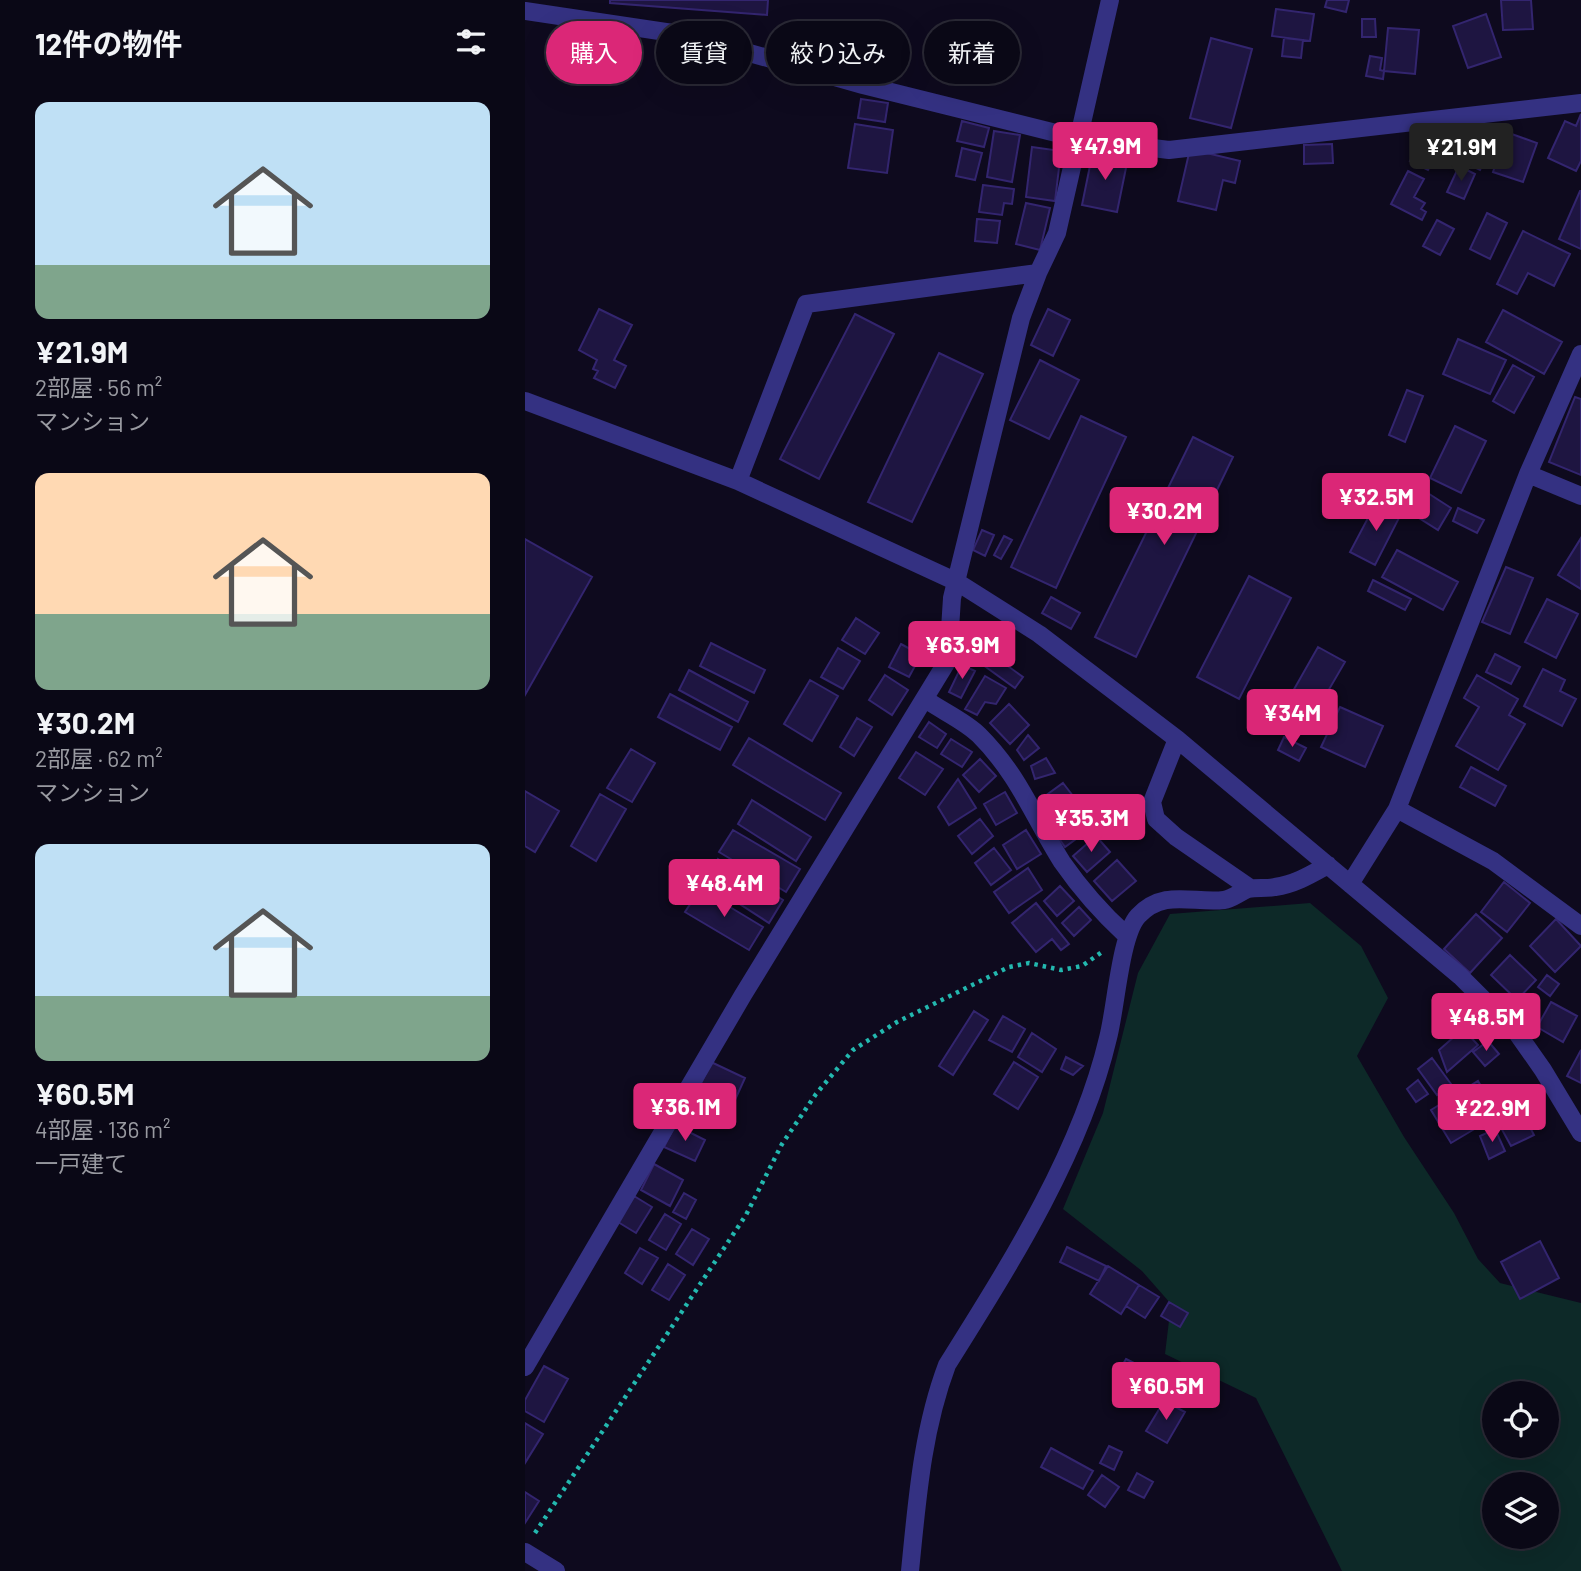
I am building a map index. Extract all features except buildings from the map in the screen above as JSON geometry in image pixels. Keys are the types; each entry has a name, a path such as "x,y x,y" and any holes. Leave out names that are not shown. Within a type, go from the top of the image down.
{"street":[{"path":"525,1367 743,995 948,660 952,598 1021,318 1057,233 1110,0"},
{"path":"525,11 686,35 863,85 1080,139 1169,150 1581,103"},
{"path":"738,481 806,303 1038,273"},
{"path":"1350,884 1397,809 1528,474 1581,354"},
{"path":"525,401 738,481 957,582 1039,634 1177,739 1460,976 1517,1033 1581,1133"},
{"path":"1528,474 1581,496"},
{"path":"925,699 977,732 996,753 1013,774 1063,862 1105,916 1126,935"},
{"path":"1177,739 1152,802 1156,819 1176,837 1250,888"},
{"path":"1397,809 1493,861 1581,926"},
{"path":"910,1571 921,1463 937,1391 947,1365 1045,1199 1081,1123 1102,1066 1115,1012 1126,935 1139,915 1157,903 1180,897 1225,900 1250,888 1273,888 1301,881 1328,865"},
{"path":"529,1544 556,1571"}],"path":[{"path":"529,1544 746,1215 782,1144 816,1094 853,1050 897,1022 1009,967 1029,963 1061,970 1083,966 1126,935"}],"green space":[{"path":"1310,903 1361,946 1388,998 1357,1056 1404,1137 1454,1213 1478,1259 1500,1283 1581,1303 1581,1571 1342,1571 1256,1398 1165,1354 1171,1304 1142,1271 1063,1209 1103,1113 1138,973 1170,914"}]}
